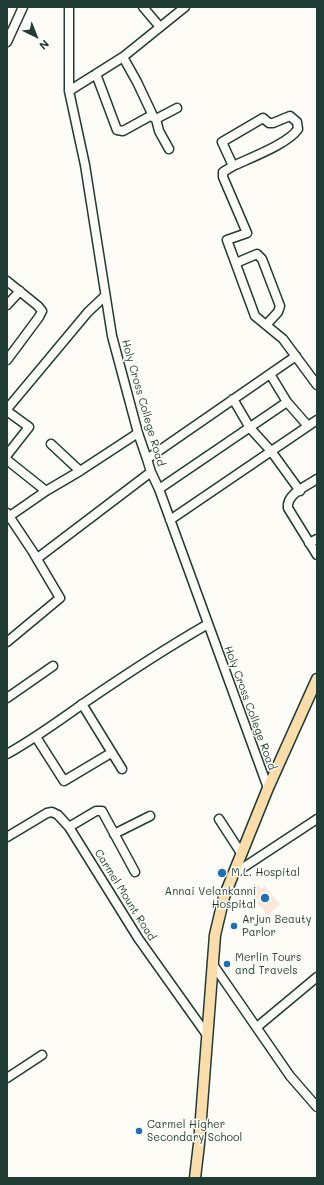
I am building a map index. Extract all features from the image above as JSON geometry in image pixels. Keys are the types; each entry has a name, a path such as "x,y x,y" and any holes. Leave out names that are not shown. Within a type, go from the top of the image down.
{"main road":[{"path":"195,1178 199,1144 212,963 215,935 224,897 240,853 317,679"}],"street":[{"path":"7,42 23,7"},
{"name":"Holy Cross College Road","path":"69,7 69,91 85,165 112,336 138,433 151,472 159,488 268,788"},
{"path":"143,7 160,27"},
{"path":"69,91 123,57 185,7"},
{"path":"123,57 137,82 159,131 169,149"},
{"path":"96,74 117,130 123,131 177,108"},
{"path":"233,166 222,142 263,118 269,123 273,123 290,116 297,122 298,129 290,137 264,152 223,172 223,177 247,233 227,240 255,316 284,339 317,385"},
{"path":"236,263 257,254 262,259 280,306 278,312 266,325"},
{"path":"7,281 42,311 7,360"},
{"path":"7,305 20,291"},
{"path":"7,455 29,427 7,410 88,312 105,296"},
{"path":"147,459 296,356"},
{"path":"270,374 287,402 308,426"},
{"path":"233,400 250,428 272,451 300,491"},
{"path":"159,488 287,402"},
{"path":"170,520 317,420"},
{"path":"7,642 60,598 34,553 8,516 138,433"},
{"path":"51,444 80,471"},
{"path":"7,460 46,491"},
{"path":"34,553 38,557 42,555 151,472"},
{"path":"317,479 291,496 287,503 288,508 317,555"},
{"path":"309,543 317,539"},
{"path":"7,754 36,737 82,704 169,646 208,624"},
{"path":"7,698 53,666"},
{"path":"82,704 122,769"},
{"path":"36,737 64,780 111,753"},
{"path":"69,827 98,810 103,813 136,872"},
{"name":"Carmel Mount Road","path":"7,837 50,812 56,813 69,827 138,938 207,1035"},
{"path":"114,834 150,816"},
{"path":"220,819 240,853"},
{"path":"232,875 317,820"},
{"path":"212,963 290,1076 317,1107"},
{"path":"257,1027 317,977"},
{"path":"7,1078 42,1054"}],"shaded area":[{"name":"Annai Velankanni Hospital","path":"258,885 262,889 265,886 280,904 268,915 257,903 259,901 253,894 256,892 254,889"}],"place":[{"name":"M.L. Hospital","path":"222,873"},
{"name":"Annai Velankanni Hospital","path":"265,898"},
{"name":"Arjun Beauty Parlor","path":"234,926"},
{"name":"Merlin Tours and Travels","path":"227,964"},
{"name":"Carmel Higher Secondary School","path":"139,1131"}]}
